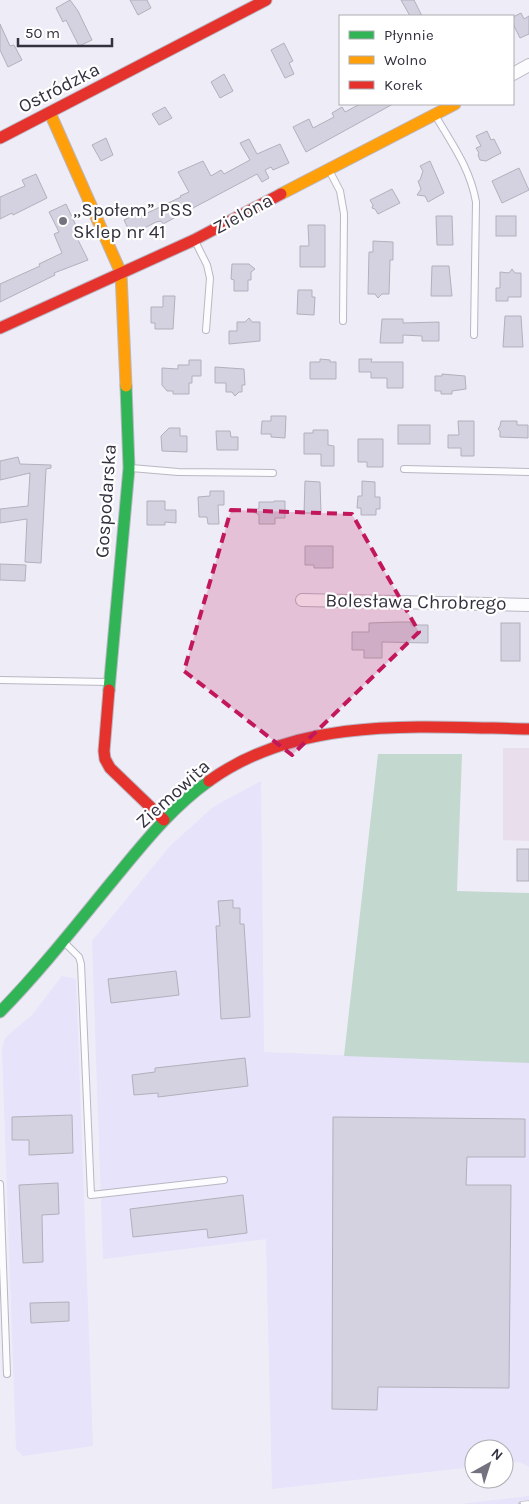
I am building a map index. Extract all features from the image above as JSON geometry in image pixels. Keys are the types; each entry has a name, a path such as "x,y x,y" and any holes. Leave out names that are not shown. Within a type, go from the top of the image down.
{"street":[{"name":"Ostródzka","path":"0,138 266,0"},
{"path":"514,73 529,65"},
{"name":"Zielona","path":"0,328 194,240 453,105"},
{"name":"Gospodarska","path":"50,113 120,273 129,468 109,682 105,759 110,768 164,820"},
{"name":"Bolesława Chrobrego","path":"302,600 529,605"},
{"name":"Ziemowita","path":"0,1012 30,982 164,820 198,790 227,770 280,746 311,737 349,731 384,728 529,729"}],"lane":[{"path":"434,114 467,169 473,185 476,202 474,335"},
{"path":"329,169 340,191 344,214 343,321"},
{"path":"194,240 207,265 210,278 206,330"},
{"path":"129,468 178,472 274,473"},
{"path":"404,469 529,472"},
{"path":"0,680 109,682"},
{"path":"63,942 79,957 82,964 91,1195 224,1180"},
{"path":"0,1184 7,1374"}],"highlighted area":[{"path":"231,510 352,514 419,632 292,755 184,671"}],"shaded area":[{"path":"503,748 529,748 529,841 503,840"},
{"path":"261,781 264,1052 529,1063 529,1467 519,1462 514,1462 514,1439 464,1439 464,1468 272,1489 266,1239 103,1259 92,941 170,846 213,807"},
{"path":"62,976 76,979 93,1446 23,1456 16,1449 2,1049 5,1038 32,1015"},
{"path":"529,1496 529,1504 460,1504"}],"green space":[{"path":"378,754 462,754 457,891 529,893 529,1063 344,1056"}],"building":[{"path":"70,0 78,11 92,40 79,46 66,20 63,22 56,8"},
{"path":"130,0 147,0 151,8 138,15"},
{"path":"401,0 414,0 422,15 409,15"},
{"path":"521,13 524,19 529,16 529,34 520,38 514,26 514,16"},
{"path":"0,24 10,46 14,45 22,60 8,67 0,50"},
{"path":"284,43 293,61 289,63 294,74 285,78 271,50"},
{"path":"224,74 233,91 220,98 211,82"},
{"path":"358,105 391,105 306,152 293,127 309,119 313,128 334,117 332,113 342,107 345,112"},
{"path":"165,107 172,118 159,125 152,114"},
{"path":"487,131 491,140 494,139 501,153 486,161 480,160 478,155 479,153 476,148 481,146 476,136"},
{"path":"106,138 113,155 101,161 92,145"},
{"path":"249,139 257,154 280,144 289,163 273,170 271,167 265,170 269,178 262,182 257,174 163,224 161,221 156,222 131,235 124,220 130,217 128,212 137,207 141,216 189,192 178,172 203,161 211,176 221,170 224,174 250,160 240,143"},
{"path":"430,161 444,193 428,202 425,196 417,195 421,189 418,181 423,171 420,166"},
{"path":"519,168 529,190 502,203 492,181"},
{"path":"36,174 47,198 13,215 12,213 0,219 0,197 25,186 22,180"},
{"path":"392,189 400,203 378,214 372,208 373,205 370,200"},
{"path":"66,204 78,230 74,232 88,260 54,273 55,275 0,302 0,284 40,266 39,264 62,253 54,234 59,232 49,212"},
{"path":"436,216 452,216 453,245 437,245"},
{"path":"496,216 516,216 516,236 496,236"},
{"path":"308,225 325,225 325,267 300,267 300,246 309,246"},
{"path":"373,241 393,242 393,260 390,260 389,294 382,294 378,298 375,294 368,294 369,252 373,252"},
{"path":"232,264 249,264 255,269 251,272 251,280 248,280 248,291 234,291 234,280 231,279"},
{"path":"432,266 449,266 452,296 431,296"},
{"path":"512,269 515,273 521,273 521,297 508,297 508,301 496,301 496,288 500,288 500,272 509,273"},
{"path":"298,290 312,290 312,297 315,297 314,315 297,314"},
{"path":"163,296 175,296 173,329 155,329 155,323 151,323 151,307 163,307"},
{"path":"505,316 521,316 523,347 503,347"},
{"path":"249,318 252,322 260,322 260,341 229,344 229,331 237,331 237,322 245,322"},
{"path":"382,319 403,319 403,323 439,322 439,341 422,341 422,336 403,335 403,343 380,343"},
{"path":"320,359 336,362 336,379 310,379 310,362 320,362"},
{"path":"359,359 372,359 371,362 403,362 403,388 387,388 387,378 371,378 371,372 359,372"},
{"path":"189,360 201,360 201,376 192,376 192,383 189,383 189,394 173,394 173,391 167,391 162,385 162,368 178,369 178,365 189,365"},
{"path":"215,367 244,369 245,385 242,385 242,392 235,396 232,392 226,392 226,383 215,383"},
{"path":"442,374 465,376 466,389 452,391 452,394 441,394 441,391 435,391 435,376 442,376"},
{"path":"271,416 286,416 285,438 271,437 271,434 261,434 262,421 271,421"},
{"path":"458,421 474,421 474,456 461,456 461,448 448,448 448,435 459,435"},
{"path":"501,421 517,421 517,425 528,425 528,438 500,437 498,429"},
{"path":"398,425 430,425 430,444 398,444"},
{"path":"169,428 180,428 180,436 187,436 187,452 162,451 161,436"},
{"path":"313,430 328,430 328,445 334,446 334,466 321,466 321,454 304,454 304,433 313,433"},
{"path":"216,431 230,431 231,437 238,437 238,450 217,450"},
{"path":"358,439 383,439 383,467 367,467 367,462 358,462"},
{"path":"18,457 20,464 51,465 51,468 46,469 41,563 25,562 27,519 0,523 0,509 28,506 30,473 0,480 0,461"},
{"path":"305,481 320,482 321,513 304,513"},
{"path":"362,481 375,482 375,497 380,497 380,509 376,509 376,515 361,515 361,508 357,508 358,496 362,496"},
{"path":"210,491 224,491 224,505 218,505 219,524 208,524 207,517 199,517 198,497 210,496"},
{"path":"147,501 165,501 165,510 176,510 176,523 165,522 165,525 147,525"},
{"path":"285,501 285,518 275,518 275,524 259,524 259,515 254,512 259,508 259,502"},
{"path":"305,546 333,546 333,568 314,568 314,565 305,565"},
{"path":"0,564 26,565 25,581 0,580"},
{"path":"411,622 411,625 428,625 428,643 382,642 382,658 364,658 364,650 352,650 352,632 369,632 369,623"},
{"path":"501,623 520,623 520,661 501,661"},
{"path":"517,849 529,849 529,881 517,881"},
{"path":"233,900 233,908 240,908 240,924 244,924 250,1017 221,1019 216,926 220,926 218,901"},
{"path":"176,971 179,995 111,1003 108,979"},
{"path":"245,1058 248,1086 158,1097 158,1093 134,1095 132,1075 155,1072 155,1068"},
{"path":"72,1115 73,1153 29,1155 29,1140 12,1140 12,1117"},
{"path":"333,1117 525,1119 525,1157 467,1157 466,1185 511,1185 509,1388 378,1387 377,1410 332,1409"},
{"path":"58,1183 59,1214 42,1215 43,1262 23,1263 19,1185"},
{"path":"243,1195 247,1233 208,1238 207,1229 133,1237 130,1209"},
{"path":"69,1302 69,1321 31,1323 30,1303"}],"railway":[{"path":"521,1504 529,1503"}],"traffic: fast":[{"path":"109,690 129,468 126,386"},
{"path":"0,1012 44,963 158,827 182,803 209,781"}],"traffic: slow":[{"path":"281,194 453,105"},
{"path":"50,113 121,273 126,386"}],"traffic: jam":[{"path":"0,138 266,0"},
{"path":"0,328 194,240 281,194"},
{"path":"109,690 105,759 110,768 164,820"},
{"path":"209,781 244,760 282,745 322,735 405,727 529,729"}],"place":[{"name":"„Społem” PSS Sklep nr 41","path":"63,221"}]}
